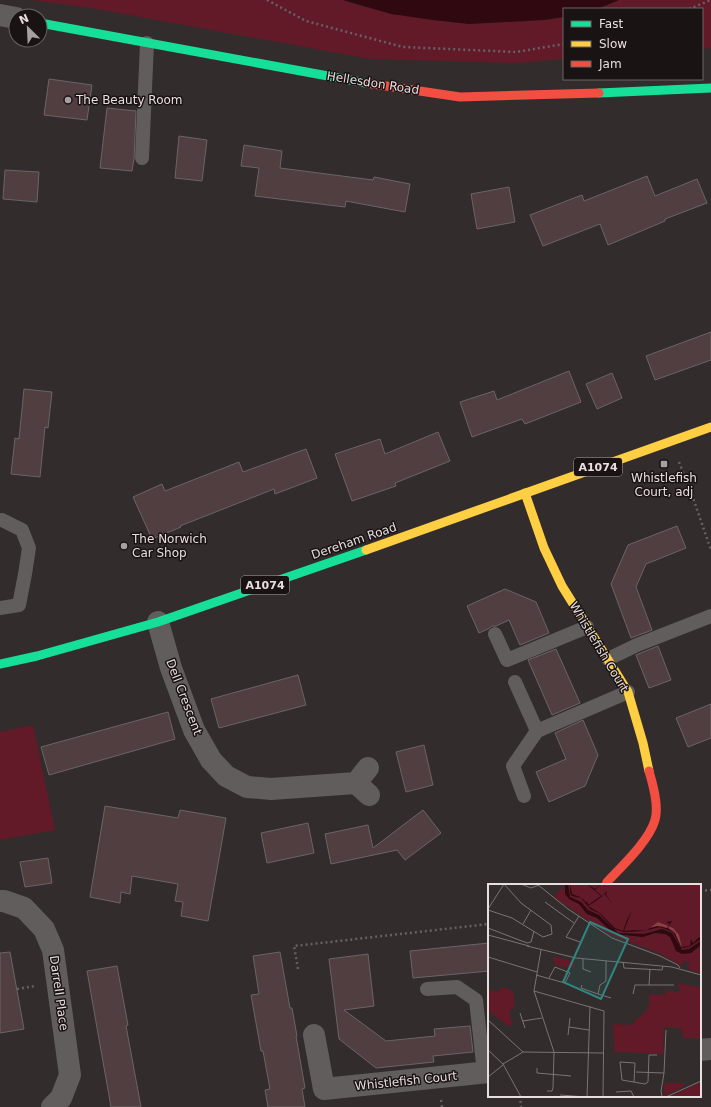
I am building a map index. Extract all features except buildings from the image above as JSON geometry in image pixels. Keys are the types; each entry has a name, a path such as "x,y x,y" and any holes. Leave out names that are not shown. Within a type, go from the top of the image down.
{"main road":[{"name":"Hellesdon Road","path":"48,24 342,79 460,97 567,95 711,88"},
{"name":"Dereham Road","path":"0,664 37,656 158,622 711,427"},
{"name":"Whistlefish Court","path":"526,493 544,548 562,586 628,692 643,743 656,800 655,820 645,840 606,884"}],"street":[{"name":"Dell Crescent","path":"158,622 171,668 194,730 211,760 226,776 247,787 271,790 365,782"},
{"name":"Darrell Place","path":"0,901 24,908 44,929 53,950 70,1075 61,1098 52,1107"},
{"name":"Whistlefish Court","path":"314,1035 324,1098 486,1073"},
{"path":"701,1050 711,1049"}],"lane":[{"path":"142,158 147,43"},
{"path":"0,520 22,530 29,548 19,605 0,608"},
{"path":"608,659 637,645 711,616"},
{"path":"495,634 507,660 587,627"},
{"path":"515,682 537,731"},
{"path":"524,796 513,766 537,731 628,692"},
{"path":"427,988 457,987 476,1000 486,1073"}],"path":[{"path":"267,0 306,21 404,47 516,52 563,44"},
{"path":"691,8 711,0"},
{"path":"688,483 711,550"},
{"path":"701,891 711,890"},
{"path":"298,968 294,946 488,924"},
{"path":"520,1097 521,1107"}],"shaded area":[{"path":"31,0 343,0 364,7 433,20 469,24 544,20 563,17 563,59 517,63 370,59 91,8"},
{"path":"343,0 619,0 599,8 563,8 563,17 544,20 469,24 391,14"},
{"path":"619,0 711,0 711,48 703,49 703,8 599,8"},
{"path":"33,725 55,830 0,840 0,732"}],"traffic: fast":[{"path":"48,24 366,83"},
{"path":"599,93 711,88"},
{"path":"0,664 37,656 158,622 366,550"}],"traffic: slow":[{"path":"366,550 711,427"},
{"path":"525,493 544,548 562,586 628,692 643,743 649,771"}],"traffic: jam":[{"path":"366,83 460,97 599,93"},
{"path":"606,884 641,845 652,828 656,814 656,802 649,771"}],"place":[{"name":"The Beauty Room","path":"68,100"},
{"name":"Whistlefish Court, adj","path":"664,464"},
{"name":"The Norwich Car Shop","path":"124,546"}]}
